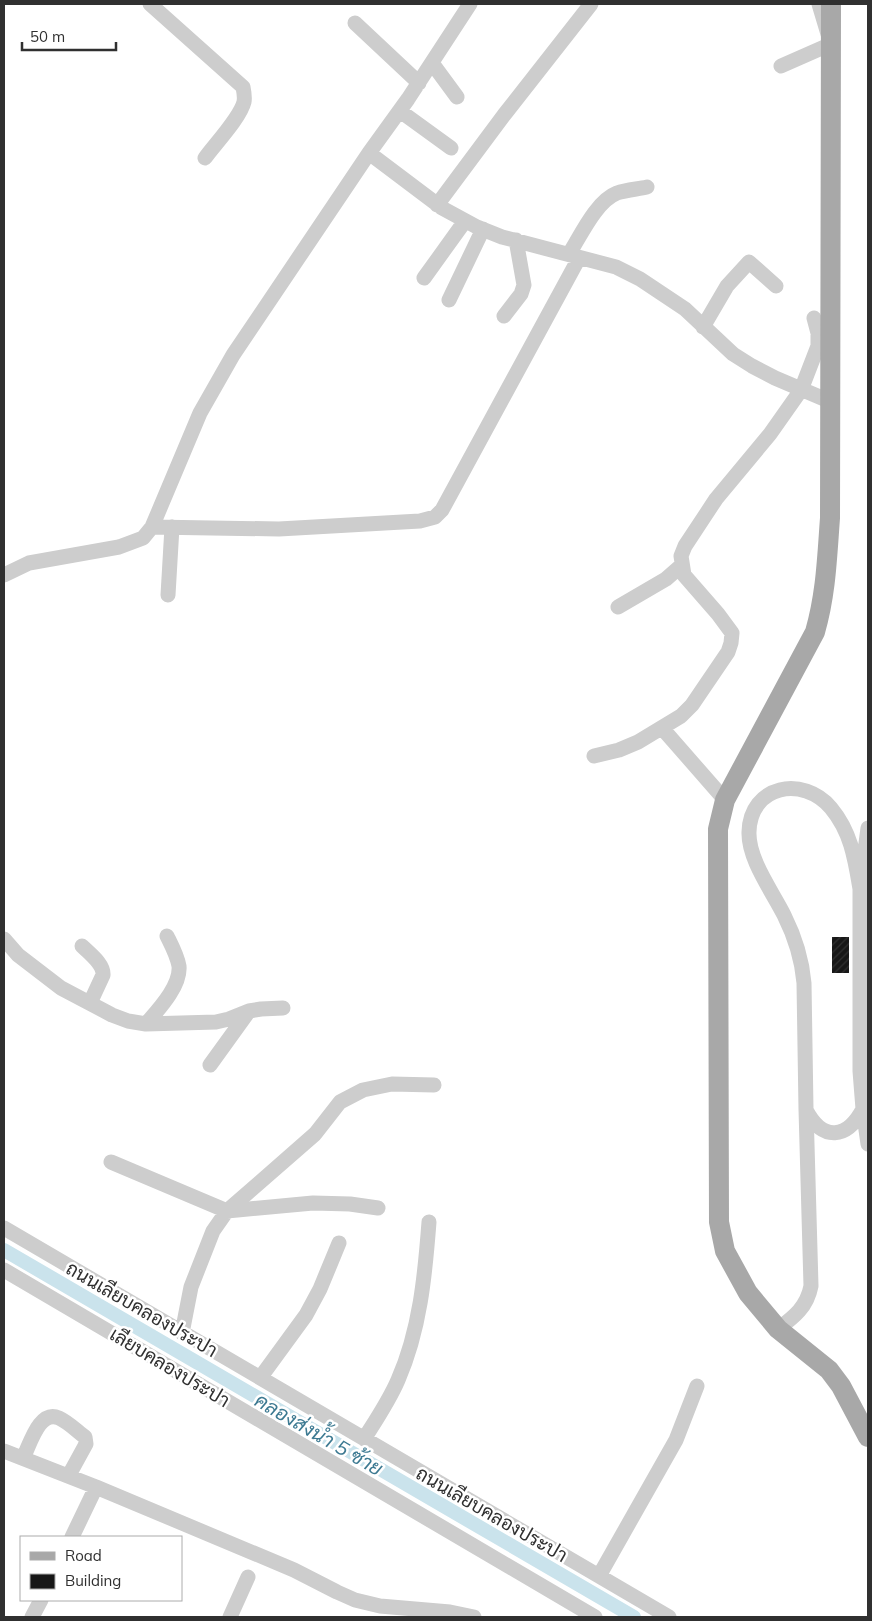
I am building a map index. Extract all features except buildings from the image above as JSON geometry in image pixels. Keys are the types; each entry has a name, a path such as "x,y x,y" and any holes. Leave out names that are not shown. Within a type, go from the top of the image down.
{"main road":[{"path":"831,4 830,518 822,608 815,632 724,800 718,829 719,1222 724,1251 748,1293 778,1329 829,1370 842,1386 868,1437"}],"street":[{"path":"150,4 242,87 244,102 240,113 205,158"},
{"path":"4,575 29,563 119,547 143,538 152,527 200,413 233,356 369,153 419,83 470,4"},
{"path":"437,205 504,115 591,4"},
{"path":"781,66 831,44 819,4"},
{"path":"355,23 419,83"},
{"path":"432,63 457,97"},
{"path":"400,111 451,148"},
{"path":"369,153 437,205 482,229 616,267 640,279 685,309 739,358 775,378 829,401"},
{"path":"152,527 279,529 420,521 435,517 442,510 574,256 592,216 607,199 616,193 647,187"},
{"path":"424,278 466,221"},
{"path":"449,300 482,229"},
{"path":"504,316 521,294 524,285 516,240"},
{"path":"703,327 727,286 749,262 776,286"},
{"path":"594,756 618,750 638,742 681,716 692,704 728,652 732,633 684,575 681,556 685,546 716,499 770,434 801,390 818,346 818,333 814,318"},
{"path":"168,595 172,528"},
{"path":"618,607 666,579 682,565"},
{"path":"662,728 724,800"},
{"path":"778,1329 801,1309 806,1302 811,1286 803,969 799,950 792,932 761,872 749,842 750,823 759,803 767,796 786,788 805,790 823,800 837,815 848,834 855,857 860,889"},
{"path":"868,828 860,889 860,1071 868,1144"},
{"path":"146,1024 158,1011 177,981 179,972 175,952 167,936"},
{"path":"4,939 18,955 61,988 128,1022 146,1024 216,1022 249,1011 283,1008"},
{"path":"82,946 103,970 103,975 90,1003"},
{"path":"210,1065 249,1011"},
{"path":"182,1332 191,1287 213,1231 227,1211 315,1134 340,1102 363,1090 392,1084 434,1085"},
{"path":"806,1109 817,1127 821,1130 832,1132 841,1131 850,1126 863,1109"},
{"path":"111,1162 227,1211 313,1203 350,1204 378,1208"},
{"path":"364,1439 391,1394 407,1355 417,1319 426,1266 428,1222"},
{"name":"ถนนเลียบคลองประปา","path":"4,1228 669,1617"},
{"path":"260,1378 306,1316 320,1289 339,1242"},
{"name":"เลียบคลองประปา","path":"4,1270 595,1617"},
{"path":"599,1576 676,1440 696,1386"},
{"path":"23,1458 40,1423 52,1416 60,1418 85,1437 86,1441 69,1475"},
{"path":"4,1451 96,1486 294,1570 355,1600 380,1606 394,1612 467,1615 474,1617"},
{"path":"72,1536 96,1486"},
{"path":"230,1617 248,1577"},
{"path":"32,1617 40,1601"}],"waterway":[{"name":"คลองส่งน้ำ 5 ซ้าย","path":"4,1250 634,1617"}]}
